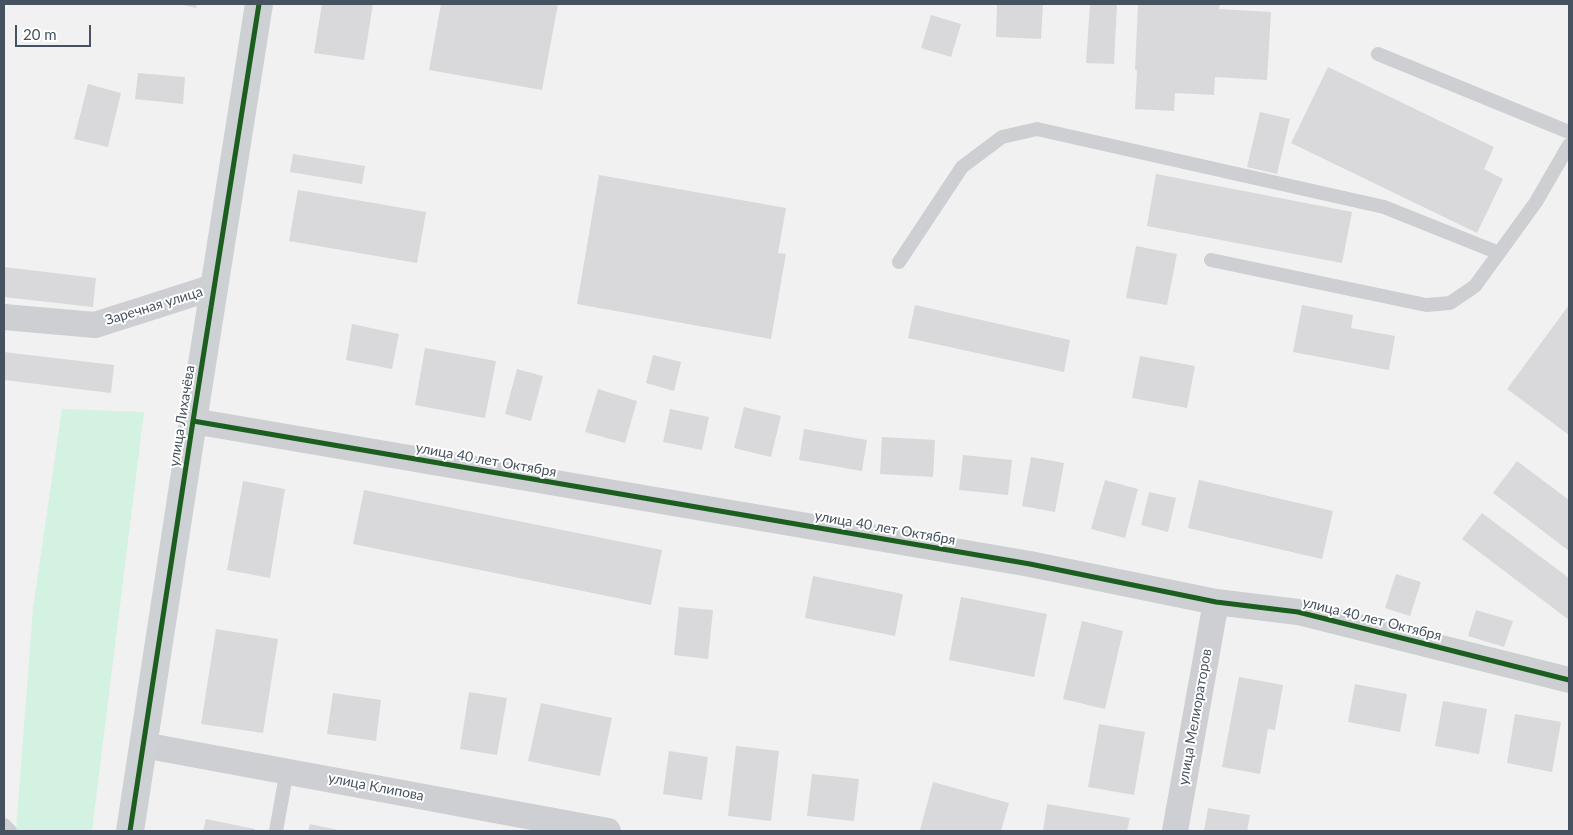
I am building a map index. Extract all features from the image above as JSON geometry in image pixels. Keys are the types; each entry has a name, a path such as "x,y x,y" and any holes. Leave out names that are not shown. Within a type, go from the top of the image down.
{"street":[{"name":"улица Лихачёва","path":"130,831 259,4"},
{"name":"Заречная улица","path":"4,317 94,325 214,287"},
{"name":"улица 40 лет Октября","path":"193,421 1030,564 1216,602 1298,612 1569,680"},
{"name":"улица Мелиораторов","path":"1175,831 1216,602"},
{"name":"улица Клипова","path":"143,745 287,770 608,831"}],"lane":[{"path":"1378,54 1569,132"},
{"path":"899,262 962,167 1002,137 1037,128 1384,207 1499,253"},
{"path":"1211,260 1426,305 1450,303 1475,286 1536,202 1569,145"},
{"path":"276,831 287,770"},
{"path":"4,824 10,831"}],"green space":[{"path":"62,409 144,412 92,831 16,831 33,608"}],"building":[{"path":"179,4 197,4 196,8"},
{"path":"322,4 373,4 364,60 314,53"},
{"path":"441,4 558,4 542,90 429,70"},
{"path":"997,4 1043,4 1041,39 996,37"},
{"path":"1090,4 1117,4 1114,64 1086,63"},
{"path":"1138,4 1220,4 1219,9 1271,12 1267,80 1215,77 1214,95 1175,93 1174,111 1135,109"},
{"path":"931,15 961,24 951,57 921,48"},
{"path":"1328,67 1494,147 1484,169 1503,179 1477,233 1291,143"},
{"path":"138,73 185,77 183,104 135,99"},
{"path":"88,84 121,93 108,147 74,139"},
{"path":"1260,112 1290,119 1277,174 1247,167"},
{"path":"293,154 365,166 362,184 290,172"},
{"path":"1156,174 1352,212 1342,263 1147,226"},
{"path":"599,175 786,208 778,253 786,254 771,339 577,304"},
{"path":"298,190 426,212 417,263 289,241"},
{"path":"1136,246 1177,254 1167,305 1126,298"},
{"path":"4,267 96,278 93,307 4,297"},
{"path":"915,305 1070,340 1064,372 908,338"},
{"path":"1302,305 1353,315 1351,328 1395,336 1389,370 1293,352"},
{"path":"1569,305 1569,435 1507,389"},
{"path":"352,324 399,334 392,369 346,360"},
{"path":"425,348 496,361 485,418 415,405"},
{"path":"4,352 114,365 111,393 4,380"},
{"path":"653,355 681,362 674,391 646,383"},
{"path":"1140,356 1195,366 1187,408 1132,398"},
{"path":"517,369 543,376 531,421 505,414"},
{"path":"598,389 637,401 625,443 585,432"},
{"path":"744,407 781,416 771,457 734,448"},
{"path":"670,409 709,417 702,450 663,442"},
{"path":"804,429 867,440 862,471 799,460"},
{"path":"882,437 935,440 933,477 880,474"},
{"path":"963,455 1012,460 1008,495 959,490"},
{"path":"1031,457 1064,463 1055,512 1022,506"},
{"path":"1517,461 1569,500 1569,551 1493,493"},
{"path":"1105,480 1138,489 1125,538 1091,529"},
{"path":"1199,480 1333,511 1322,559 1188,528"},
{"path":"243,481 285,489 270,578 227,570"},
{"path":"364,490 662,550 651,605 353,544"},
{"path":"1149,492 1176,498 1168,532 1141,525"},
{"path":"1482,513 1569,578 1569,620 1462,539"},
{"path":"1396,574 1421,582 1410,616 1385,608"},
{"path":"813,576 903,594 895,636 805,618"},
{"path":"961,597 1047,614 1034,677 949,660"},
{"path":"679,607 713,610 708,659 674,655"},
{"path":"1476,610 1513,621 1504,647 1468,636"},
{"path":"1082,621 1123,631 1105,709 1063,699"},
{"path":"216,629 278,639 263,733 201,724"},
{"path":"1239,677 1283,685 1275,730 1268,729 1260,774 1222,767"},
{"path":"1355,684 1407,694 1400,732 1348,722"},
{"path":"469,692 507,698 497,755 460,749"},
{"path":"333,693 381,700 376,741 327,734"},
{"path":"1443,701 1487,709 1479,754 1435,746"},
{"path":"541,703 612,718 600,776 528,761"},
{"path":"1515,714 1561,722 1552,772 1507,763"},
{"path":"1099,724 1145,732 1134,795 1088,787"},
{"path":"736,746 779,751 771,821 728,816"},
{"path":"669,751 708,757 702,800 663,794"},
{"path":"812,774 859,779 854,821 807,816"},
{"path":"933,782 1009,803 1001,831 920,830"},
{"path":"1047,804 1130,818 1127,831 1043,831"},
{"path":"1208,808 1250,815 1247,831 1204,831"},
{"path":"206,819 255,829 254,831 203,831"},
{"path":"310,824 338,830 338,831 308,831"}],"cycle path":[{"path":"130,831 259,4"},
{"path":"193,421 1030,564 1216,602 1298,612 1569,680"}]}
